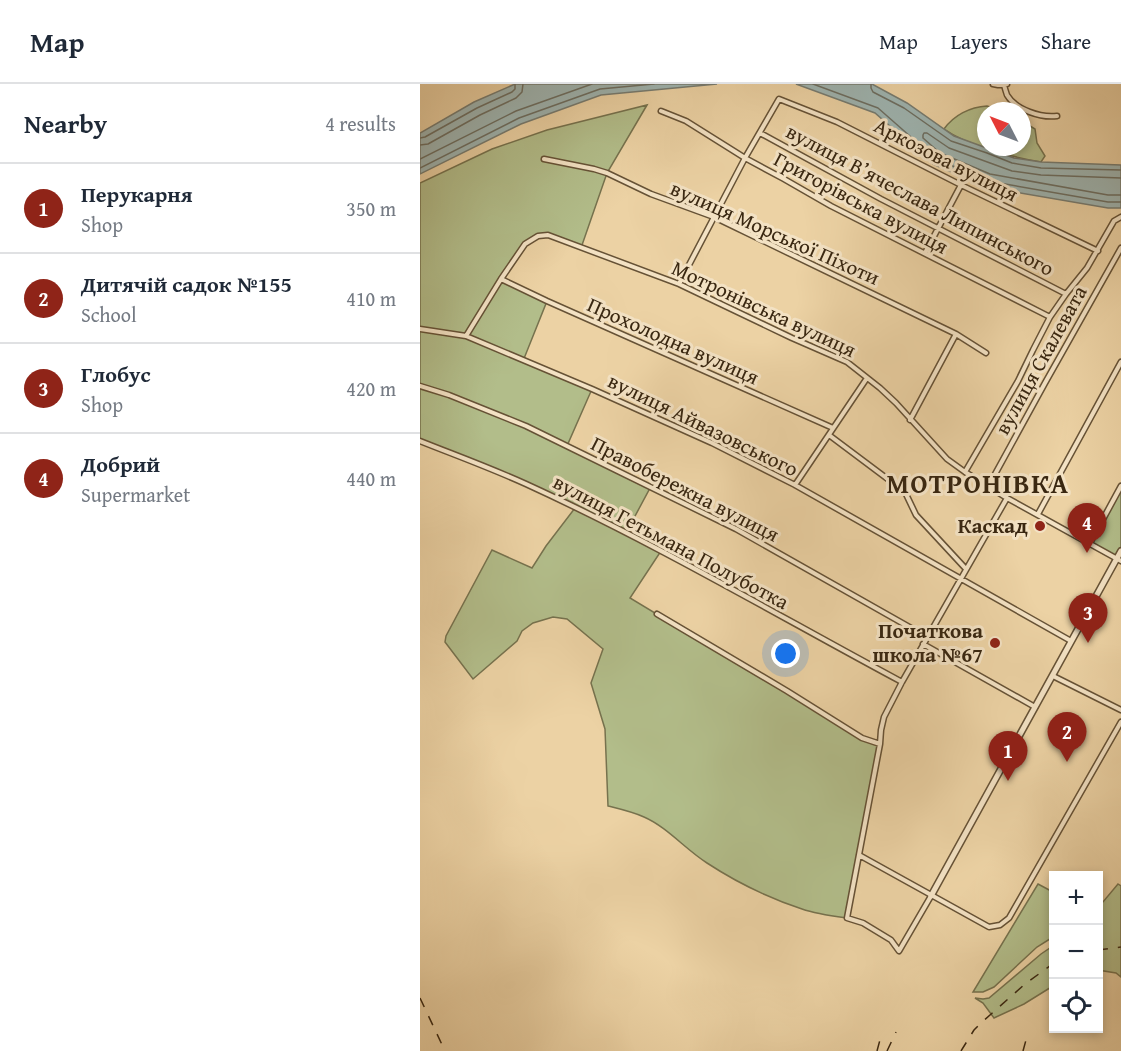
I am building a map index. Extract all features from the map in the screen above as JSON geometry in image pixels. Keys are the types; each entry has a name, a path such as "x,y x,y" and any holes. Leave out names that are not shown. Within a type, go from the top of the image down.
{"street":[{"path":"993,84 1005,85 1008,96 1021,107 1038,116 1058,116"},
{"name":"Аркозова вулиця","path":"760,133 779,99 837,122 1098,251"},
{"name":"Григорівська вулиця","path":"661,111 686,121 745,158 831,206 1050,317"},
{"path":"678,284 760,133"},
{"name":"вулиця В’ячеслава Липинського","path":"760,133 881,199 1066,294"},
{"name":"вулиця Морської Піхоти","path":"544,159 594,169 714,218 956,334 986,353"},
{"path":"925,253 961,185"},
{"path":"965,472 1018,381 1050,317 1098,251 1114,221 1121,217"},
{"name":"Мотронівська вулиця","path":"466,336 525,244 538,236 548,236 678,284 840,358 896,403 947,459 965,472 1007,498 1119,559"},
{"name":"вулиця Скалевата","path":"988,487 1121,248"},
{"name":"Прохолодна вулиця","path":"501,279 833,428"},
{"name":"вулиця Айвазовського","path":"420,329 466,336 692,434 795,485 1072,641"},
{"path":"910,420 956,334"},
{"path":"1038,514 1121,362"},
{"path":"795,485 867,378"},
{"name":"Правобережна вулиця","path":"420,386 449,395 526,426 736,529 927,637"},
{"path":"829,435 905,492 916,515 966,569"},
{"name":"вулиця Гетьмана Полуботка","path":"420,441 524,483 602,521 688,565 902,682"},
{"path":"1090,543 1121,486"},
{"path":"1007,498 884,717 847,918 863,923 891,940 899,951 932,896 1119,559 1121,551"},
{"path":"657,614 862,738 880,744"},
{"path":"923,645 1036,707"},
{"path":"1053,676 1121,710"},
{"path":"859,855 989,927 1000,925 1009,918 1121,722"}],"green space":[{"path":"647,105 607,173 581,248 553,237 541,236 521,250 501,279 547,301 523,361 592,389 567,446 650,488 626,533 661,551 630,598 862,738 880,744 847,918 807,911 753,889 707,863 652,821 608,806 605,729 591,683 603,649 567,619 553,617 533,623 522,631 517,641 473,679 445,642 446,636 492,550 532,568 575,508 420,441 420,183 492,149 547,130"},
{"path":"977,108 977,146 944,129 963,113"},
{"path":"1031,127 1035,129 1037,143 1045,156 1041,162 1013,156 1031,156"},
{"path":"1121,486 1121,551 1117,558 1090,543"},
{"path":"1038,884 1049,890 1049,940 1037,947 994,987 983,992 973,992"},
{"path":"1118,884 1121,886 1121,977 1116,973 1103,971 1103,902"},
{"path":"1049,949 1049,988 1024,1004 994,1018 983,1003 975,998 989,998"}],"water":[{"path":"515,84 717,84 601,95 521,124 420,174 420,133 474,102"},
{"path":"796,84 872,84 907,103 954,136 977,144 977,156 1009,156 1041,162 1121,165 1121,208 1108,208 986,187 933,164 875,113"}],"railway":[{"path":"1103,949 1121,947"},
{"path":"961,1051 981,1023 1025,984 1049,967"},
{"path":"420,998 445,1051"},
{"path":"887,1051 896,1032"},
{"path":"877,1051 881,1036"},
{"path":"1023,1051 1026,1040"}],"place":[{"name":"Каскад","path":"1040,526"},
{"name":"Добрий","path":"1087,553"},
{"name":"Початкова школа №67","path":"995,643"},
{"name":"Глобус","path":"1088,643"},
{"name":"Дитячій садок №155","path":"1067,762"},
{"name":"Перукарня","path":"1008,781"}],"district":[{"name":"МОТРОНІВКА","path":"978,484"}]}
